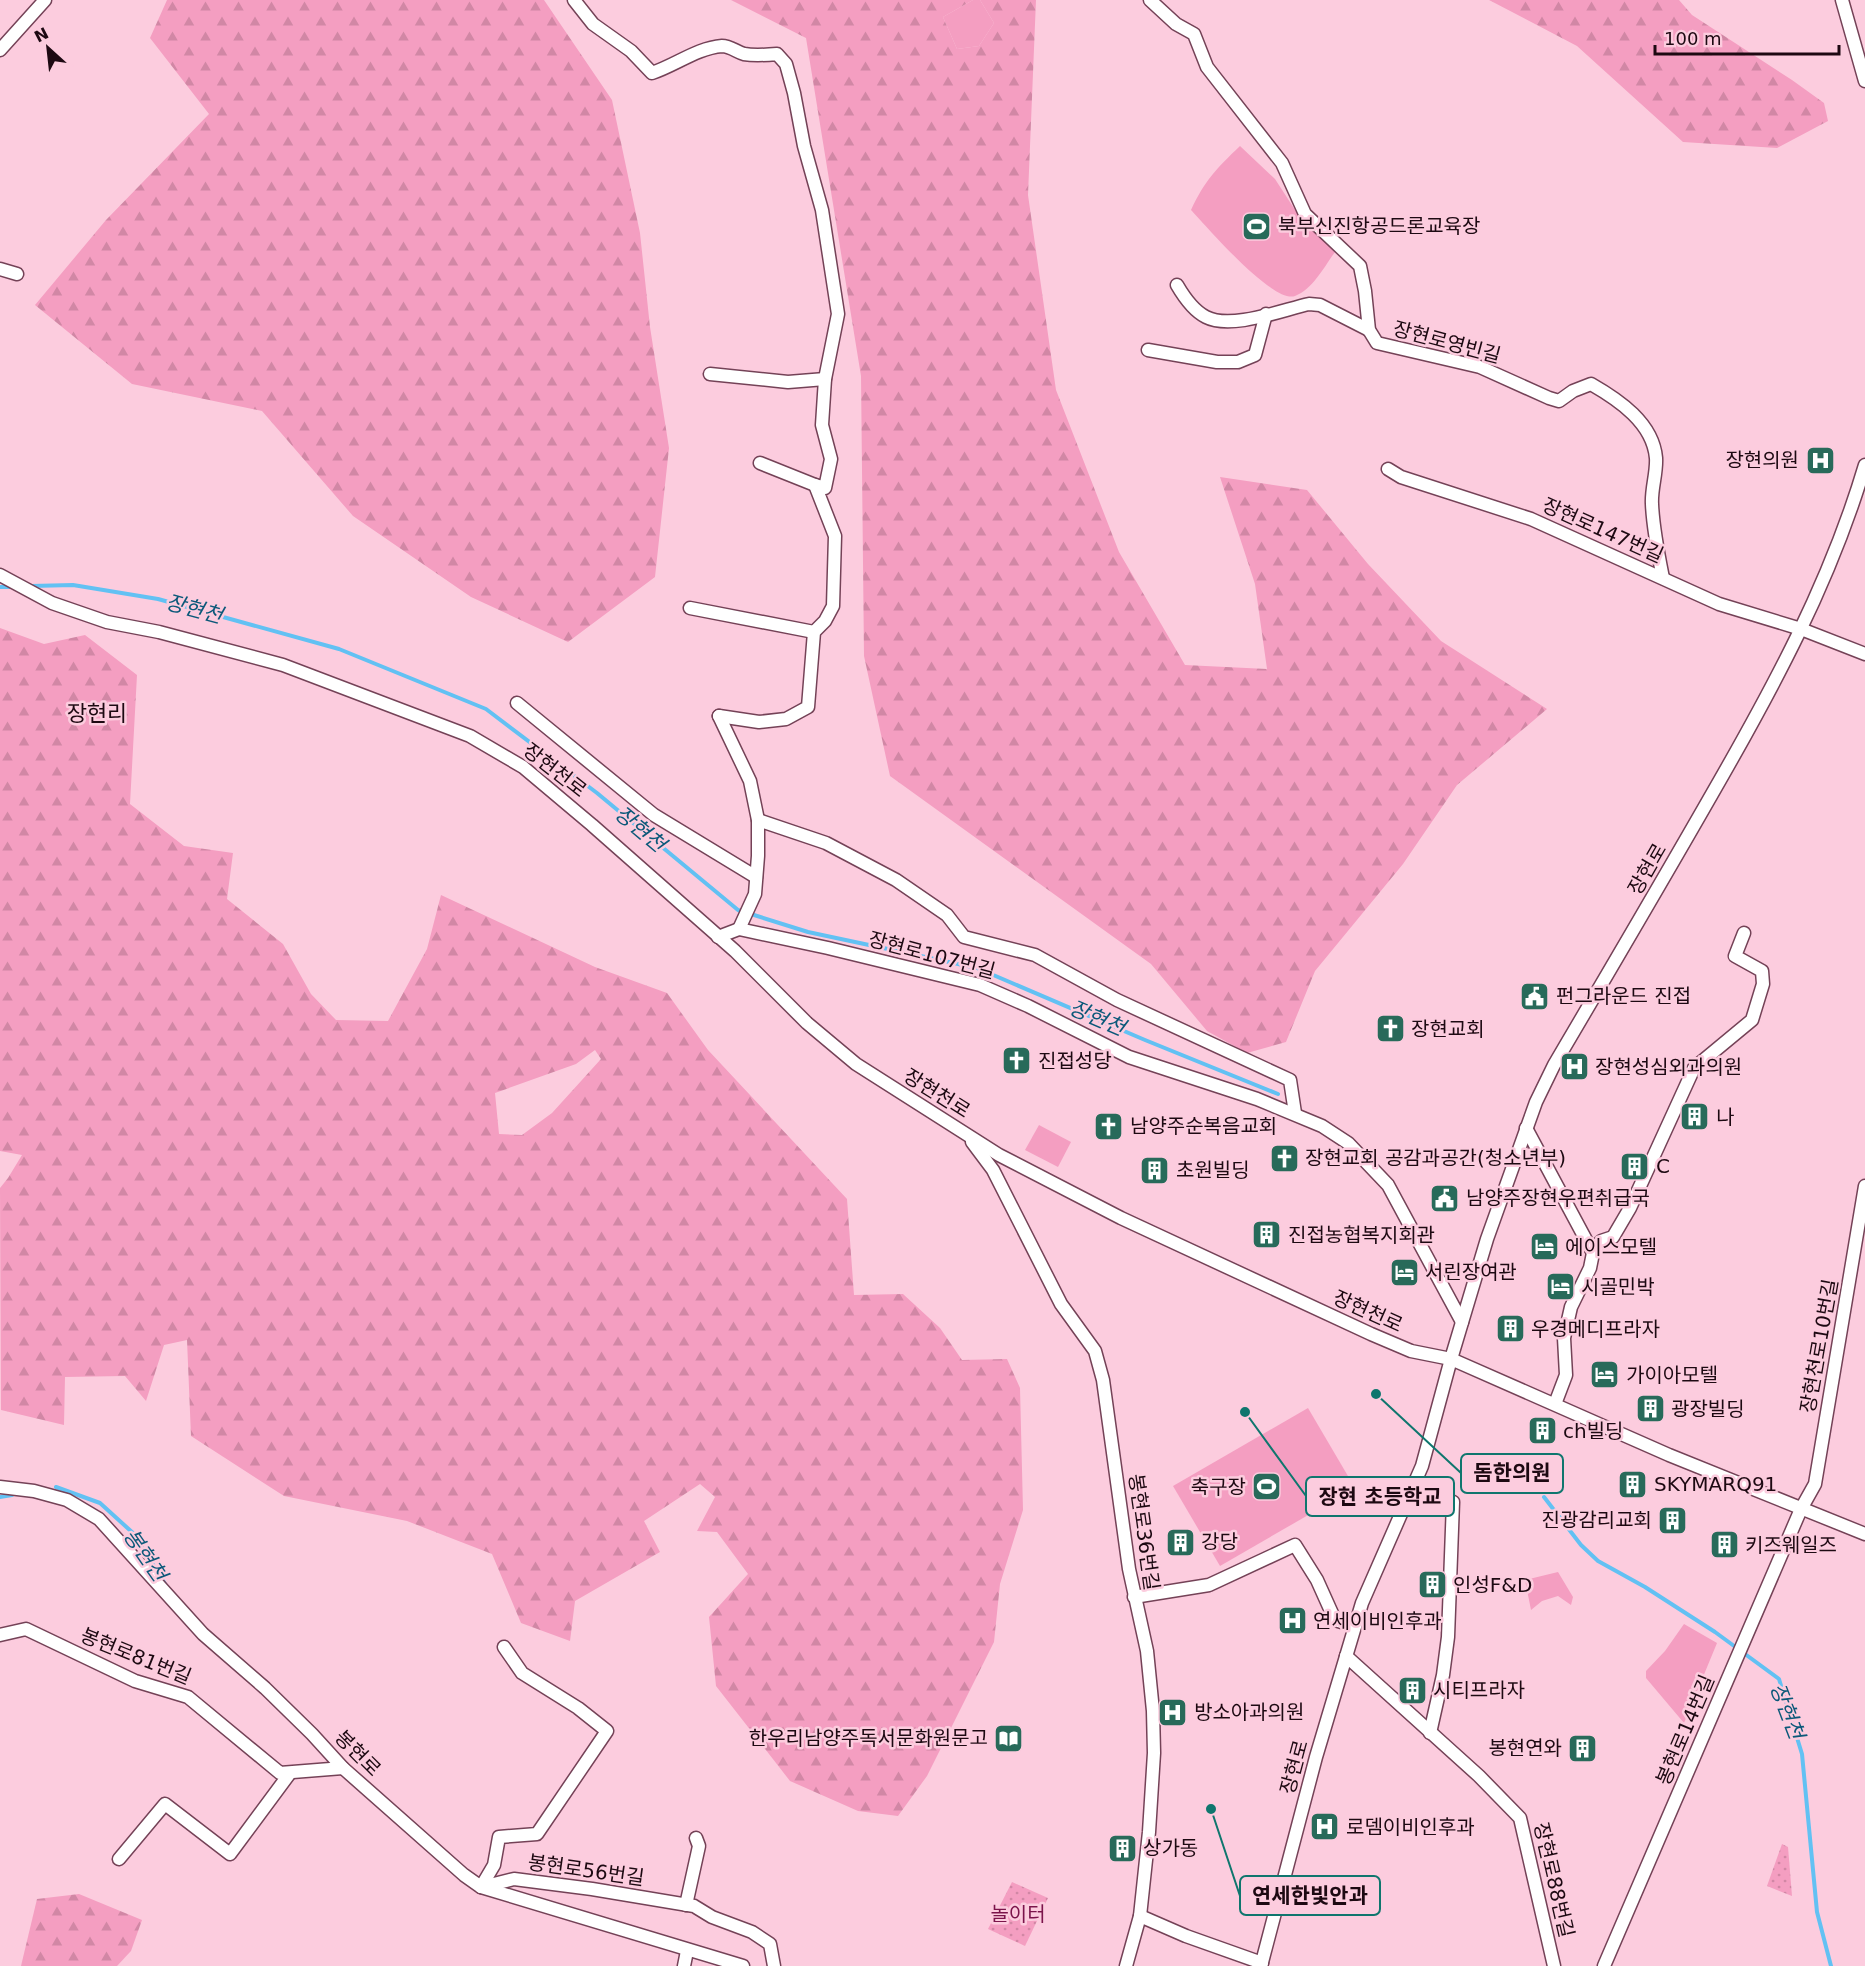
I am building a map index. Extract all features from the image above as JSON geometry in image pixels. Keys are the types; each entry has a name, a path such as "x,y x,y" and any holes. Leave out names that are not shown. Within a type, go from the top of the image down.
{"street":[{"path":"2,45 45,0"},
{"path":"574,0 593,24 631,51 652,73 701,51 725,46 744,54 760,56 777,54 786,64 804,146 822,210 838,314 825,379 822,424 831,459 825,488 760,463"},
{"name":"장현로영빈길","path":"1150,0 1176,24 1194,34 1206,67 1282,163 1305,214 1360,266 1369,330 1377,343 1480,367 1560,401 1573,391 1592,384 1637,417 1649,437 1656,457 1652,501 1654,532 1662,578"},
{"path":"1842,0 1865,81"},
{"path":"0,268 17,274"},
{"path":"1177,285 1183,296 1205,316 1217,321 1237,320 1309,304 1320,305 1369,330"},
{"path":"1148,351 1217,362 1238,362 1255,355 1266,314"},
{"path":"710,374 788,382 825,379"},
{"name":"장현로","path":"1140,1916 1261,1965 1316,1757 1362,1603 1422,1466 1487,1239 1536,1102 1554,1065 1762,706 1816,598 1865,465"},
{"name":"장현로147번길","path":"1388,469 1401,477 1531,519 1719,604 1801,629"},
{"path":"718,937 740,925 755,894 758,820 750,781 719,716 759,722 786,719 808,707 814,632 825,621 833,606 835,536 815,485"},
{"name":"장현천로","path":"0,575 52,603 107,622 159,632 283,665 470,736 524,767 718,937 807,1023 856,1064 999,1155 1121,1218 1371,1334 1411,1351 1451,1359 1669,1455 1865,1534"},
{"path":"690,608 814,632"},
{"path":"1801,629 1865,654"},
{"path":"517,703 654,815 756,878"},
{"name":"장현로107번길","path":"758,820 826,843 896,880 946,915 964,937 1035,955 1117,1000 1290,1080 1295,1113"},
{"name":"장현로107번길","path":"740,925 980,985 1028,1006 1129,1057 1206,1081 1295,1113 1322,1126 1348,1143 1388,1185 1462,1322"},
{"path":"1555,1404 1566,1375 1564,1338 1571,1307 1590,1268 1593,1253 1601,1241 1613,1237 1630,1208 1694,1068 1752,1020 1763,984 1762,970 1735,956 1744,933"},
{"path":"1526,1128 1593,1253"},
{"name":"봉현로36번길","path":"968,1136 990,1167 1061,1304 1095,1351 1103,1380 1134,1597 1147,1651 1153,1711 1154,1753 1149,1832 1140,1916 1126,1966"},
{"path":"990,1167 999,1155"},
{"name":"장현천로10번길","path":"1801,1509 1815,1484 1865,1186"},
{"path":"1415,1484 1454,1502 1448,1637 1443,1675 1430,1733"},
{"name":"봉현로","path":"0,1487 9,1486 68,1500 99,1519 203,1634 265,1688 343,1768 464,1875 481,1887 743,1966"},
{"name":"봉현로14번길","path":"1604,1966 1801,1509"},
{"path":"1134,1597 1209,1585 1295,1545 1317,1580 1335,1620 1356,1626"},
{"name":"봉현로81번길","path":"0,1635 26,1629 135,1681 188,1697 280,1773 290,1773"},
{"path":"481,1887 494,1865 499,1837 537,1834 607,1731 578,1708 522,1673 504,1647"},
{"name":"장현로88번길","path":"1347,1656 1479,1776 1520,1818 1554,1966"},
{"path":"119,1859 165,1804 230,1854 290,1773 343,1768"},
{"path":"686,1905 699,1846 696,1838"},
{"name":"봉현로56번길","path":"481,1887 514,1880 592,1889 694,1906 712,1917 752,1932 770,1944 774,1966"},
{"path":"684,1966 687,1950"}],"green space":[{"path":"167,0 544,0 612,100 640,233 650,327 669,448 655,577 568,642 471,597 353,516 262,411 132,384 35,305 106,220 209,114 150,38"},
{"path":"731,0 973,0 943,17 957,49 979,46 994,23 980,0 1036,0 1028,195 1056,390 1119,552 1185,665 1267,669 1255,584 1220,477 1307,490 1368,564 1441,641 1547,709 1457,785 1403,864 1315,971 1286,1042 1247,1053 1207,1031 1151,964 890,776 864,656 861,376 806,38"},
{"path":"973,0 980,0 994,23 979,46 957,49 943,17"},
{"path":"1489,0 1679,0 1692,15 1824,103 1828,121 1777,148 1683,142 1577,46"},
{"name":"북부신진항공드론교육장","path":"1240,146 1275,179 1299,216 1335,252 1313,283 1295,296 1285,295 1257,277 1191,210 1212,175"},
{"path":"0,628 44,644 85,635 137,675 130,804 184,846 233,853 227,899 283,944 311,994 336,1020 388,1021 427,949 441,895 595,967 667,993 708,1050 847,1199 854,1295 903,1294 940,1328 962,1360 1007,1359 1020,1388 1023,1510 1000,1584 994,1642 927,1776 898,1816 858,1811 790,1781 716,1686 709,1617 748,1574 717,1532 697,1531 715,1497 700,1484 644,1521 660,1552 575,1601 570,1641 521,1623 492,1554 407,1521 284,1496 191,1436 187,1340 164,1345 146,1401 125,1376 65,1377 64,1425 1,1410 0,1188 22,1155 0,1151","holes":["595,1050 601,1059 552,1113 522,1135 499,1134 495,1093 576,1064"]},
{"path":"1039,1125 1071,1142 1058,1167 1025,1150"},
{"name":"축구장","path":"1308,1408 1355,1488 1220,1566 1173,1486"},
{"path":"1558,1572 1573,1597 1571,1605 1558,1596 1542,1601 1531,1610 1525,1580"},
{"path":"1684,1624 1717,1643 1684,1723 1646,1678 1646,1671 1665,1651"},
{"path":"1782,1844 1788,1847 1792,1896 1767,1886"},
{"name":"놀이터","path":"1012,1882 1048,1898 1025,1946 988,1929"},
{"path":"79,1894 142,1920 131,1951 117,1966 21,1966 37,1899"}],"waterway":[{"name":"장현천","path":"31,586 73,585 158,599 339,649 486,709 597,793 738,910 808,932 977,968 1278,1094"},
{"name":"장현천","path":"0,587 14,587"},
{"name":"봉현천","path":"56,1487 100,1503 133,1533 167,1587"},
{"name":"봉현천","path":"0,1497 12,1495"},
{"name":"장현천","path":"1544,1497 1581,1545 1598,1561 1645,1587 1715,1632 1779,1679 1802,1754 1817,1912 1831,1966"}],"place":[{"name":"북부신진항공드론교육장","path":"1257,226"},
{"name":"장현의원","path":"1820,460"},
{"name":"펀그라운드 진접","path":"1535,996"},
{"name":"장현교회","path":"1390,1029"},
{"name":"진접성당","path":"1017,1061"},
{"name":"장현성심외과의원","path":"1574,1067"},
{"name":"나","path":"1695,1117"},
{"name":"남양주순복음교회","path":"1109,1126"},
{"name":"장현교회 공감과공간(청소년부)","path":"1284,1158"},
{"name":"C","path":"1635,1166"},
{"name":"초원빌딩","path":"1155,1170"},
{"name":"남양주장현우편취급국","path":"1445,1198"},
{"name":"진접농협복지회관","path":"1267,1235"},
{"name":"에이스모텔","path":"1544,1247"},
{"name":"서린장여관","path":"1404,1272"},
{"name":"시골민박","path":"1560,1287"},
{"name":"우경메디프라자","path":"1510,1329"},
{"name":"가이아모텔","path":"1605,1375"},
{"name":"돔한의원","path":"1376,1394"},
{"name":"광장빌딩","path":"1650,1409"},
{"name":"장현 초등학교","path":"1245,1412"},
{"name":"ch빌딩","path":"1542,1431"},
{"name":"SKYMARQ91","path":"1633,1484"},
{"name":"축구장","path":"1267,1487"},
{"name":"진광감리교회","path":"1673,1520"},
{"name":"강당","path":"1180,1542"},
{"name":"키즈웨일즈","path":"1724,1545"},
{"name":"인성F&D","path":"1432,1585"},
{"name":"연세이비인후과","path":"1292,1621"},
{"name":"시티프라자","path":"1412,1690"},
{"name":"방소아과의원","path":"1173,1712"},
{"name":"한우리남양주독서문화원문고","path":"1009,1738"},
{"name":"봉현연와","path":"1583,1748"},
{"name":"연세한빛안과","path":"1211,1809"},
{"name":"로뎀이비인후과","path":"1325,1827"},
{"name":"상가동","path":"1122,1848"}],"district":[{"name":"장현리","path":"97,713"}]}
